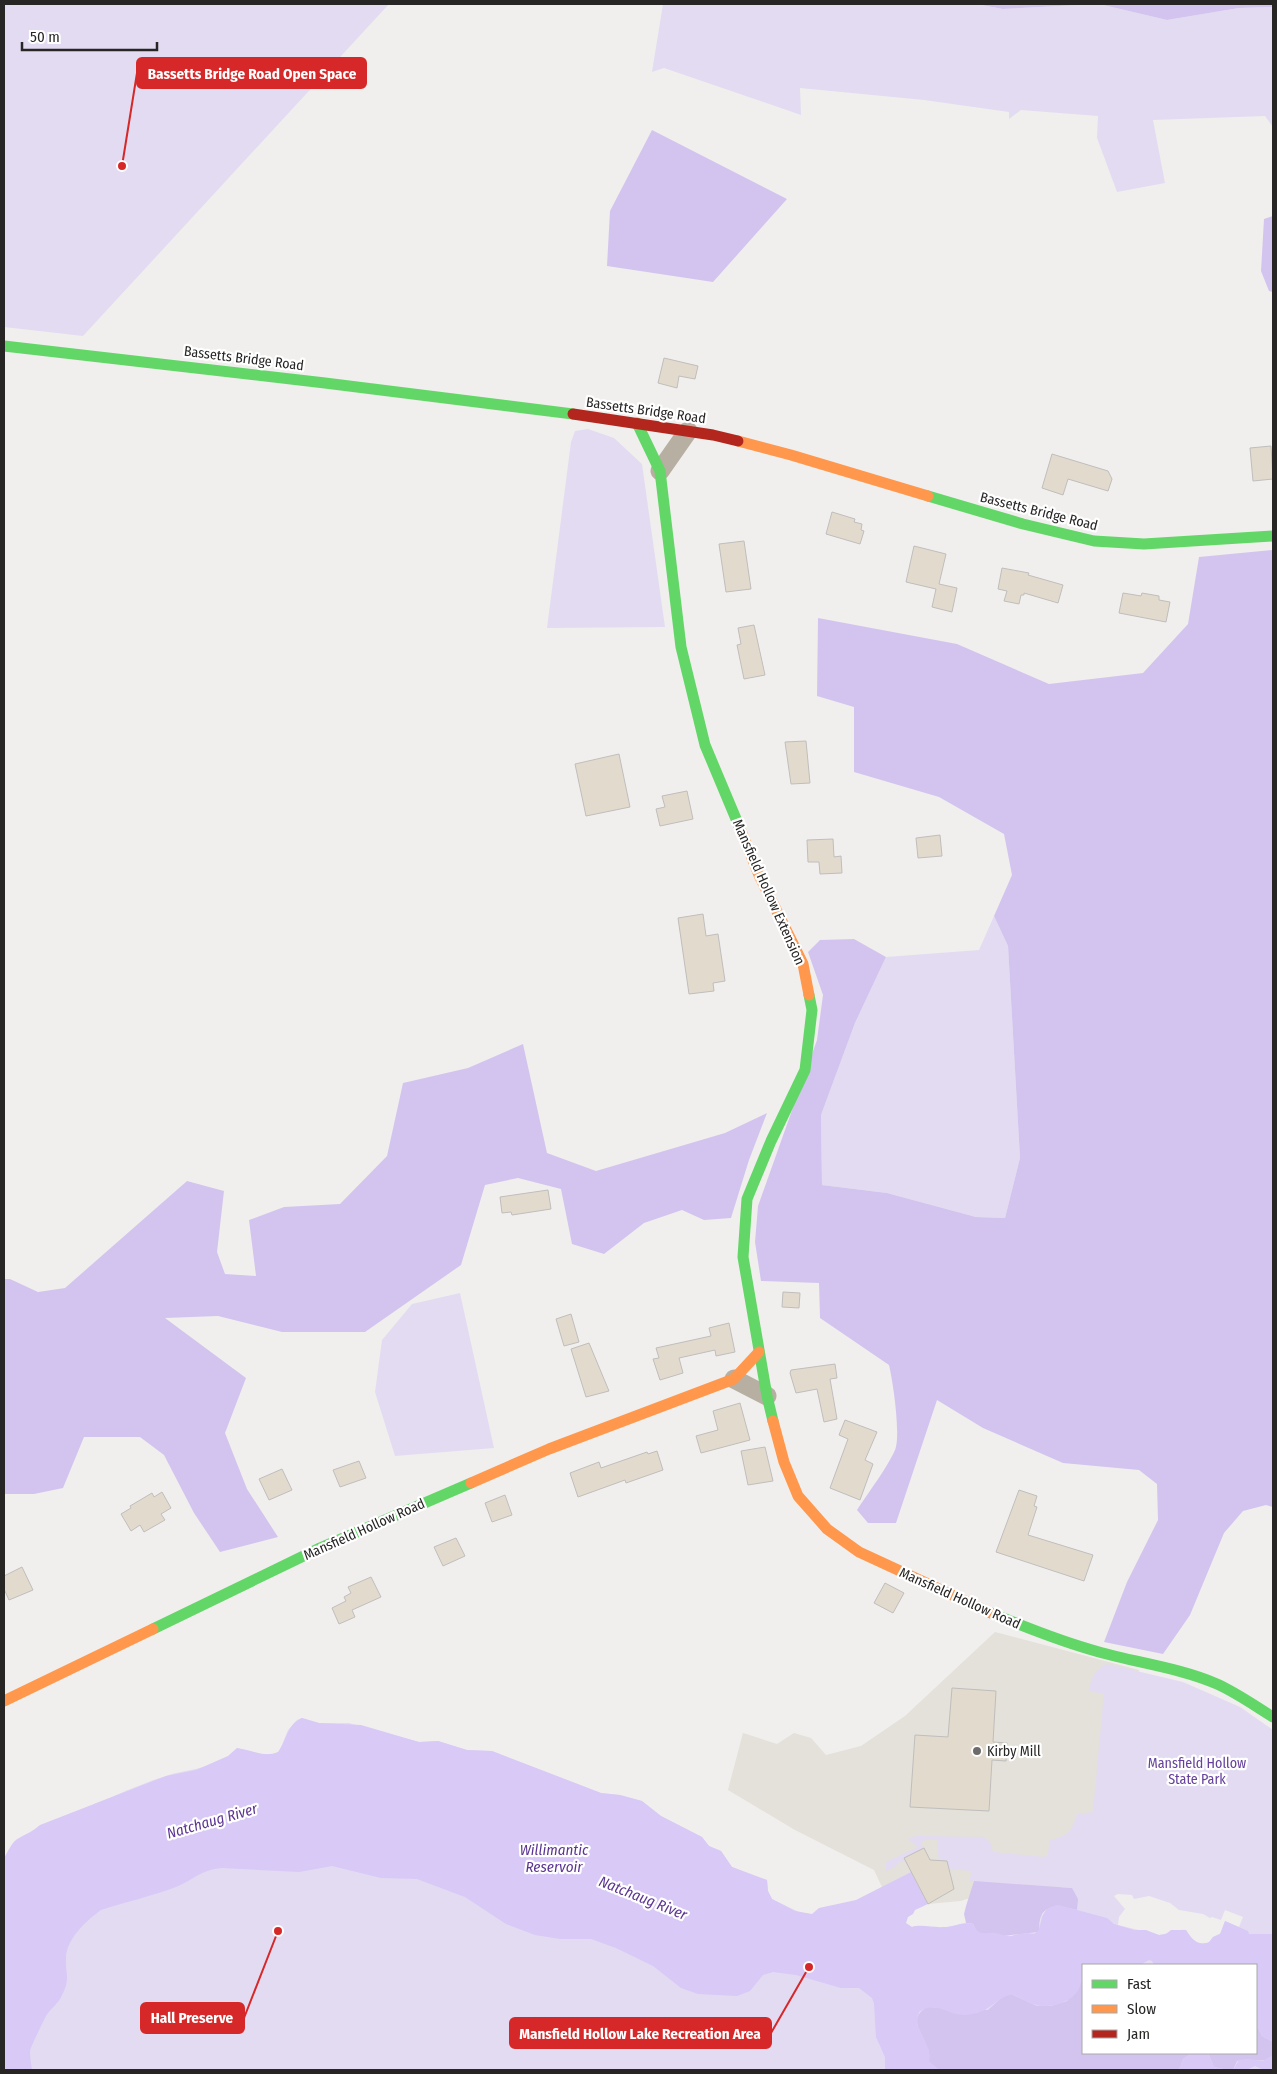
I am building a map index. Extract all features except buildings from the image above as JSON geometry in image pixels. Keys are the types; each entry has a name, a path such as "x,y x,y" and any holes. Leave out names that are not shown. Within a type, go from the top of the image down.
{"street":[{"name":"Bassetts Bridge Road","path":"4,346 325,383 688,431 736,440 1023,524 1094,541 1116,544 1154,544 1273,536"},
{"name":"Mansfield Hollow Extension","path":"637,423 660,472 681,647 705,745 759,875 803,964 812,1010 805,1070 747,1199 743,1257 767,1396"},
{"path":"660,472 688,431"},
{"path":"759,1352 734,1380 767,1396"},
{"name":"Mansfield Hollow Road","path":"4,1701 320,1548 549,1448 694,1393 734,1380"},
{"name":"Mansfield Hollow Road","path":"767,1396 784,1462 798,1496 827,1529 859,1552 1041,1634 1089,1650 1190,1675 1216,1684 1238,1695 1273,1717"}],"shaded area":[{"path":"976,4 1099,4 1003,9"},
{"path":"1099,4 1273,4 1273,7 1239,8 1167,20"},
{"path":"652,130 787,199 713,282 607,266 610,211"},
{"path":"1273,216 1273,292 1269,291 1261,271 1264,219"},
{"path":"1273,550 1273,1507 1266,1505 1243,1511 1224,1533 1190,1615 1163,1654 1104,1642 1127,1582 1158,1520 1157,1484 1139,1470 1063,1463 983,1428 937,1400 896,1523 868,1523 857,1510 887,1465 897,1443 896,1408 889,1365 820,1318 819,1283 761,1281 755,1242 758,1206 817,1040 823,995 808,952 820,940 854,939 886,957 855,1023 821,1115 822,1185 887,1193 976,1217 1005,1218 1020,1158 1008,946 994,916 1012,875 1004,834 939,797 854,772 854,707 817,696 818,618 957,644 1049,684 1143,673 1188,624 1199,557"},
{"path":"523,1044 547,1153 596,1171 725,1133 767,1113 749,1160 731,1218 704,1220 682,1210 644,1223 604,1254 572,1244 561,1189 518,1178 485,1185 461,1265 365,1332 282,1332 218,1316 165,1318 246,1378 225,1433 247,1489 278,1537 220,1552 194,1513 164,1455 140,1437 84,1437 63,1488 34,1494 4,1494 4,1279 10,1279 38,1292 65,1288 187,1181 224,1191 217,1252 225,1274 256,1276 249,1220 284,1207 340,1204 387,1156 403,1083 468,1068"},
{"name":"Kirby Mill","path":"995,1632 1139,1670 1107,1817 1055,1897 995,1891 960,1901 928,1904 911,1872 882,1887 874,1870 795,1830 728,1790 743,1733 777,1744 794,1733 811,1738 826,1755 861,1746 905,1716"},
{"path":"974,1881 1072,1888 1078,1899 1077,1910 1055,1907 1046,1910 1040,1920 1039,1932 1003,1936 983,1934 977,1932 973,1924 966,1923 964,1914"},
{"path":"1082,1981 1082,2054 1190,2054 1183,2059 1179,2070 939,2070 929,2062 929,2052 917,2022 921,2012 927,2007 988,2010 1002,1997 1011,1994 1037,2006 1051,2006 1067,2001"},
{"path":"1257,2026 1262,2036 1273,2042 1272,2058 1237,2061 1233,2070 1214,2067 1208,2054 1257,2054"}],"green space":[{"path":"4,4 389,4 83,336 4,327"},
{"path":"663,4 976,4 1003,9 1099,4 1167,20 1239,8 1273,7 1273,127 1265,116 1153,120 1165,183 1117,192 1097,138 1098,116 1021,110 1009,119 1009,112 924,100 800,88 801,115 664,68 652,72"},
{"path":"588,429 614,438 642,464 665,627 547,628 571,442 575,431"},
{"path":"994,916 1008,946 1020,1158 1005,1218 976,1217 887,1193 822,1185 821,1115 855,1023 886,957 979,950"},
{"path":"460,1293 494,1448 395,1456 375,1392 382,1340 412,1304"},
{"name":"Mansfield Hollow State Park","path":"1107,1664 1183,1682 1240,1707 1273,1730 1273,2070 4,2070 94,1804 175,1773 214,1764 230,1755 237,1748 261,1754 279,1752 288,1730 297,1720 302,1718 319,1723 349,1723 419,1742 438,1741 467,1750 492,1751 601,1793 620,1795 642,1801 661,1816 702,1837 709,1846 721,1851 732,1867 767,1880 768,1891 772,1899 801,1913 912,1927 942,1928 966,1923 974,1925 977,1932 984,1935 995,1933 1012,1936 1022,1932 1036,1933 1039,1930 1041,1916 1072,1888 970,1881 971,1871 948,1869 939,1861 937,1840 932,1839 921,1842 923,1849 904,1859 906,1862 899,1862 895,1867 886,1871 886,1862 918,1847 908,1839 916,1836 985,1837 990,1842 993,1852 1045,1857 1048,1854 1050,1840 1061,1837 1068,1832 1077,1814 1093,1812 1104,1694 1089,1691 1094,1674","holes":["1118,1894 1132,1895 1134,1899 1149,1896 1170,1903 1179,1910 1203,1914 1210,1918 1221,1920 1225,1910 1243,1917 1239,1927 1225,1921 1221,1933 1213,1937 1210,1942 1202,1944 1193,1939 1186,1930 1159,1935 1118,1925 1119,1917 1125,1909 1114,1896"]}],"water":[{"name":"Willimantic Reservoir","path":"302,1718 319,1723 361,1725 419,1742 438,1741 467,1750 492,1751 601,1793 620,1795 642,1801 661,1816 702,1837 709,1846 721,1851 732,1867 767,1880 768,1891 772,1899 795,1911 812,1914 819,1908 856,1900 911,1872 928,1904 915,1910 908,1917 906,1923 912,1927 948,1927 969,1923 973,1924 977,1931 982,1933 995,1933 1005,1936 1025,1933 1034,1934 1039,1930 1042,1917 1048,1908 1058,1905 1107,1918 1114,1924 1134,1930 1146,1930 1159,1935 1166,1934 1171,1930 1186,1930 1192,1939 1198,1943 1209,1942 1213,1937 1220,1934 1225,1921 1248,1931 1249,1934 1273,1934 1273,2042 1262,2036 1257,2026 1257,1964 1154,1964 1149,1960 1142,1964 1082,1964 1080,1986 1074,1996 1063,2003 1038,2006 1011,1994 985,2010 973,2014 958,2014 931,2007 919,2012 917,2024 929,2050 929,2062 939,2070 885,2070 885,2057 876,2037 874,2003 872,1998 859,1988 841,1988 796,1975 773,1972 763,1975 750,1991 737,1996 698,1994 681,1988 653,1966 616,1948 591,1939 560,1939 535,1935 506,1924 465,1897 417,1879 381,1878 332,1866 299,1872 222,1868 203,1873 176,1887 101,1910 90,1919 73,1937 67,1951 65,1989 61,1998 46,2016 31,2048 32,2070 4,2070 4,1858 14,1842 40,1825 166,1776 196,1770 228,1756 237,1748 263,1754 278,1752 290,1728"},
{"path":"1190,2054 1208,2054 1214,2067 1228,2070 1179,2070 1183,2059"},
{"path":"1273,2055 1273,2070 1264,2070 1255,2066 1246,2070 1233,2070 1239,2060 1263,2061"}],"traffic: fast":[{"path":"4,346 573,414"},
{"path":"637,423 660,471 681,647 705,745 739,826"},
{"path":"928,496 1023,524 1094,541 1144,544 1273,536"},
{"path":"773,1421 743,1257 747,1199 771,1141 805,1070 812,1010 809,995"},
{"path":"153,1629 320,1548 471,1483"},
{"path":"991,1613 1085,1648 1203,1678 1232,1691 1273,1717"}],"traffic: slow":[{"path":"738,441 928,496"},
{"path":"739,826 759,875 803,964 809,995"},
{"path":"471,1483 549,1449 734,1379 759,1352"},
{"path":"773,1421 784,1462 798,1496 827,1529 859,1552 991,1613"},
{"path":"4,1701 153,1629"}],"traffic: jam":[{"path":"573,414 713,435 738,441"}],"place":[{"name":"Bassetts Bridge Road Open Space","path":"122,166"},
{"name":"Kirby Mill","path":"977,1751"},
{"name":"Hall Preserve","path":"278,1931"},
{"name":"Mansfield Hollow Lake Recreation Area","path":"809,1967"}],"water label":[{"name":"Natchaug River","path":"212,1821"},
{"name":"Natchaug River","path":"643,1898"}]}
